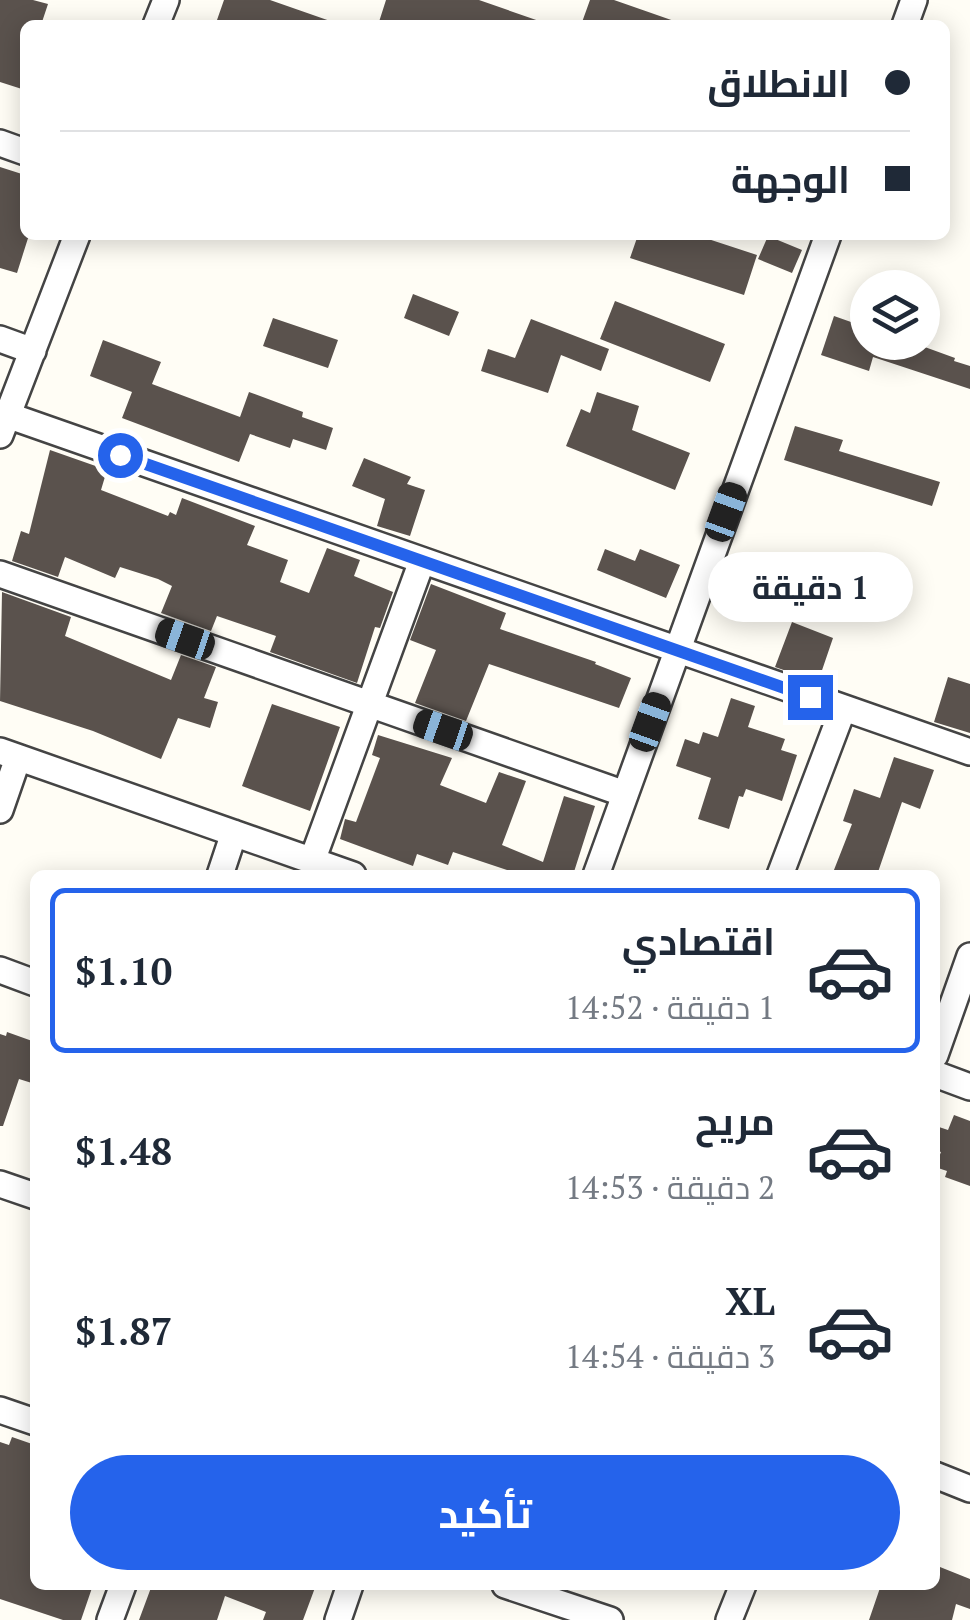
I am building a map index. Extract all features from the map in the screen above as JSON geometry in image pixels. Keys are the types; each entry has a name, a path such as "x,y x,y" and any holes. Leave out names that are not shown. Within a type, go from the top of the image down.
{"street":[{"path":"75,240 4,425 422,561 970,752"},
{"path":"598,870 826,240"},
{"path":"0,339 33,352"},
{"path":"312,860 422,561"},
{"path":"0,574 626,794"},
{"path":"782,870 844,709"},
{"path":"0,810 9,755 339,870"},
{"path":"222,870 234,833"},
{"path":"940,1041 970,956"},
{"path":"0,970 30,981"},
{"path":"940,1076 970,1087"},
{"path":"0,1184 30,1194"},
{"path":"0,1410 30,1416"},
{"path":"940,1477 970,1489"},
{"path":"110,1620 120,1590"},
{"path":"338,1620 348,1590"},
{"path":"519,1590 610,1620"},
{"path":"730,1620 741,1590"}],"building":[{"path":"0,0 48,4 43,20 20,20 20,88 0,82"},
{"path":"224,0 270,0 327,20 217,20"},
{"path":"386,0 479,0 536,20 380,20"},
{"path":"590,0 614,0 671,20 583,20"},
{"path":"0,167 20,173 20,240 27,240 17,273 0,268"},
{"path":"636,240 711,240 757,255 744,295 630,258"},
{"path":"766,240 778,240 802,250 792,273 758,259"},
{"path":"413,294 459,312 449,336 404,318"},
{"path":"615,301 725,344 710,382 600,339"},
{"path":"834,316 850,322 850,360 872,360 869,371 821,355"},
{"path":"273,318 338,340 328,368 263,346"},
{"path":"531,319 609,349 601,371 561,355 548,393 481,371 488,349 515,358"},
{"path":"103,340 161,362 152,384 240,417 249,392 303,412 302,417 333,428 326,450 293,439 290,448 250,434 239,462 122,418 132,392 90,376"},
{"path":"940,353 970,366 970,389 882,360 940,360"},
{"path":"597,392 639,406 632,430 690,453 675,490 566,446 581,409 590,413"},
{"path":"795,426 843,440 839,451 940,482 932,506 784,460"},
{"path":"50,450 107,470 101,490 168,516 170,512 176,515 182,498 255,526 247,545 288,560 280,582 309,593 327,548 360,560 354,576 393,592 380,628 375,627 357,683 270,652 276,636 217,616 211,631 161,613 172,586 158,579 120,567 115,578 65,557 58,577 12,561 21,531 29,534"},
{"path":"364,458 411,477 407,484 425,490 410,536 377,526 385,499 352,486"},
{"path":"605,549 635,561 640,549 680,565 666,598 597,570"},
{"path":"431,584 506,613 500,629 631,678 619,708 489,664 466,721 415,703 436,650 410,640"},
{"path":"2,592 71,617 65,636 171,680 181,655 216,667 204,698 218,702 210,728 178,718 161,759 93,731 0,701"},
{"path":"792,622 833,638 818,682 775,667"},
{"path":"948,677 970,684 970,733 934,722"},
{"path":"731,698 755,706 748,727 785,739 781,750 797,755 782,801 746,789 743,797 739,796 729,829 698,819 711,778 676,766 685,739 699,744 703,732 718,737"},
{"path":"272,704 340,727 310,811 242,786"},
{"path":"378,735 452,758 440,785 486,803 499,772 526,781 502,845 543,862 564,796 595,806 575,870 507,870 453,852 448,865 417,854 413,866 340,839 345,819 356,822 380,758 372,755"},
{"path":"894,757 934,770 920,809 902,802 879,870 834,870 852,824 843,821 854,789 880,798"},
{"path":"7,1032 30,1040 30,1082 19,1079 0,1126 0,1034 6,1036"},
{"path":"954,1115 970,1121 970,1186 945,1177 947,1171 940,1169 940,1127 948,1130"},
{"path":"12,1437 30,1443 30,1590 91,1590 81,1620 63,1620 0,1599 0,1442 9,1445"},
{"path":"940,1567 970,1579 970,1609 956,1604 952,1620 869,1620 879,1590 940,1590"},
{"path":"150,1590 314,1590 303,1620 263,1620 266,1612 225,1596 217,1620 139,1620"}],"route":[{"path":"120,455 810,697"}]}
